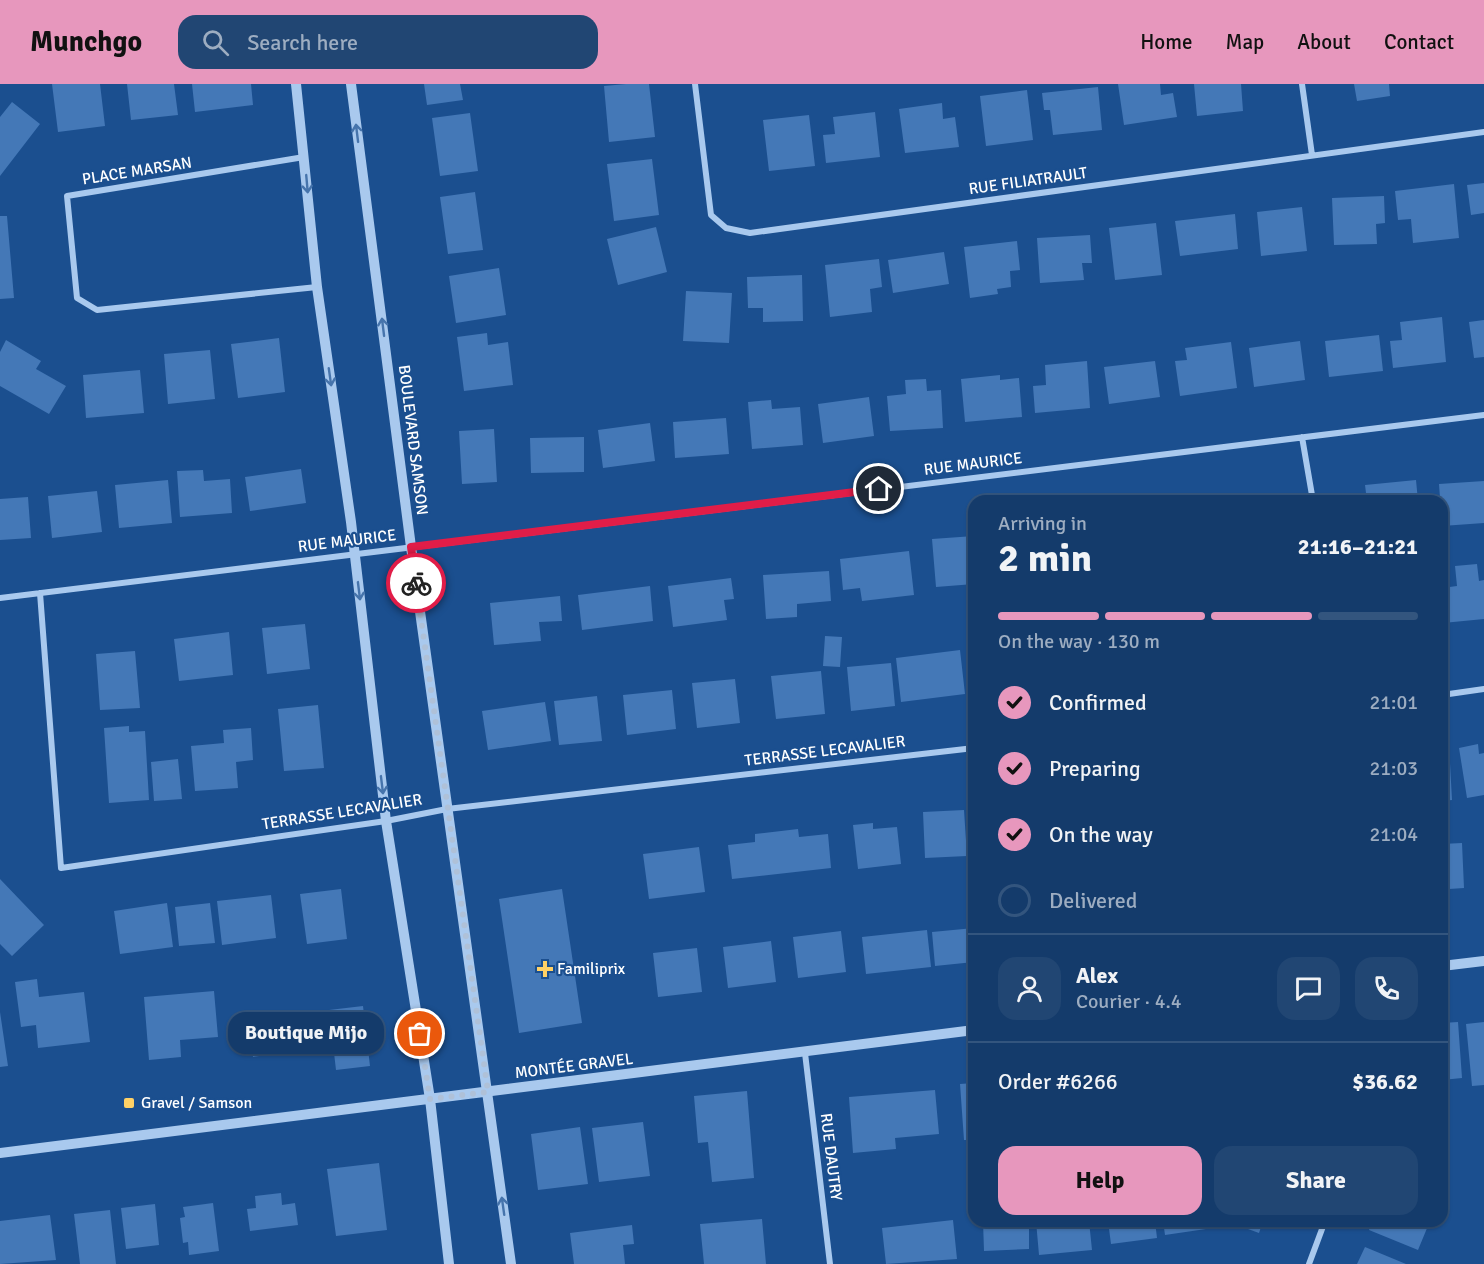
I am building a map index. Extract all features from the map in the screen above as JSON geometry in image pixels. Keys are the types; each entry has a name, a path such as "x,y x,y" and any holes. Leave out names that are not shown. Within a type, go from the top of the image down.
{"street":[{"path":"296,84 317,288 355,554 386,821 430,1099 449,1264"},
{"name":"BOULEVARD SAMSON","path":"351,84 411,547 511,1264"},
{"name":"RUE FILIATRAULT","path":"695,84 711,215 726,228 750,232 1484,132"},
{"path":"1302,84 1312,156"},
{"name":"PLACE MARSAN","path":"305,157 67,196 69,219 77,298 97,310 317,288"},
{"name":"RUE MAURICE","path":"0,598 1484,415"},
{"path":"1302,437 1312,495"},
{"name":"TERRASSE LECAVALIER","path":"40,593 61,868 386,821 447,809 968,749"},
{"path":"1448,694 1484,689"},
{"path":"1448,965 1484,961"},
{"name":"MONTÉE GRAVEL","path":"0,1153 968,1031"},
{"name":"RUE DAUTRY","path":"805,1053 830,1264"},
{"path":"1309,1264 1323,1227"}],"building":[{"path":"52,84 100,84 105,126 58,132"},
{"path":"127,84 174,84 178,115 131,120"},
{"path":"192,84 251,84 253,105 195,112"},
{"path":"424,84 460,84 463,100 427,105"},
{"path":"649,84 655,137 609,142 604,86"},
{"path":"1118,84 1160,84 1161,95 1173,93 1177,117 1124,125"},
{"path":"1194,84 1241,84 1243,111 1197,116"},
{"path":"1354,84 1389,84 1390,96 1357,101"},
{"path":"1098,87 1102,130 1053,135 1050,110 1044,110 1042,93"},
{"path":"1027,90 1033,140 986,146 980,96"},
{"path":"12,102 40,124 0,176 0,117"},
{"path":"942,103 943,119 955,117 959,147 905,153 899,109"},
{"path":"875,112 880,157 826,163 823,135 835,134 833,117"},
{"path":"470,113 478,171 440,176 432,118"},
{"path":"809,115 815,166 769,171 763,120"},
{"path":"652,159 659,215 614,221 607,164"},
{"path":"1484,183 1484,213 1471,215 1467,185"},
{"path":"1454,184 1459,238 1413,243 1411,219 1398,220 1395,191"},
{"path":"475,192 483,250 448,254 440,197"},
{"path":"1384,196 1385,223 1376,224 1377,244 1334,245 1332,198"},
{"path":"1302,207 1307,251 1261,256 1257,212"},
{"path":"1235,214 1238,249 1180,256 1175,221"},
{"path":"0,216 7,216 14,298 0,299"},
{"path":"1156,223 1162,275 1115,280 1109,228"},
{"path":"656,227 667,272 618,285 607,239"},
{"path":"1090,235 1092,263 1082,263 1084,280 1040,283 1037,238"},
{"path":"1017,241 1020,270 1010,271 1011,287 997,289 998,294 970,298 964,247"},
{"path":"944,252 949,284 893,293 888,260"},
{"path":"879,259 882,287 870,289 872,312 830,317 825,265"},
{"path":"499,268 506,315 456,323 449,276"},
{"path":"802,275 803,321 763,322 763,308 748,308 747,277"},
{"path":"686,291 732,293 729,343 683,341"},
{"path":"1442,317 1446,362 1393,368 1390,341 1402,340 1400,322"},
{"path":"1484,320 1484,357 1474,358 1469,322"},
{"path":"487,333 488,345 508,342 513,385 464,391 457,337"},
{"path":"1379,335 1383,371 1329,377 1325,341"},
{"path":"279,338 285,392 238,398 231,344"},
{"path":"6,340 41,361 36,369 66,386 49,414 0,386 0,352"},
{"path":"1300,341 1305,380 1254,387 1249,348"},
{"path":"1231,342 1237,388 1180,396 1175,361 1187,360 1185,348"},
{"path":"210,350 215,399 168,404 164,354"},
{"path":"1087,361 1090,408 1035,413 1033,386 1046,385 1045,365"},
{"path":"1155,361 1160,397 1109,404 1104,367"},
{"path":"140,370 144,413 86,418 83,375"},
{"path":"1000,375 1000,380 1019,378 1022,417 965,422 961,379"},
{"path":"926,379 927,391 941,390 943,428 890,431 887,396 906,394 905,380"},
{"path":"869,397 874,436 823,443 818,404"},
{"path":"771,400 772,409 800,407 803,445 752,449 748,402"},
{"path":"726,418 729,454 675,458 673,422"},
{"path":"650,423 655,461 603,468 598,430"},
{"path":"494,429 497,482 462,484 459,431"},
{"path":"584,437 584,472 531,473 530,438"},
{"path":"301,469 306,503 250,511 245,477"},
{"path":"203,470 204,481 230,479 232,513 180,517 177,471"},
{"path":"168,480 172,523 119,528 115,485"},
{"path":"1416,480 1417,495 1366,495 1365,485"},
{"path":"1484,481 1484,523 1448,526 1448,495 1440,495 1439,484"},
{"path":"97,491 102,532 52,538 48,496"},
{"path":"28,497 31,538 0,540 0,499"},
{"path":"968,536 968,584 936,587 932,539"},
{"path":"909,551 914,595 862,601 860,588 843,590 840,559"},
{"path":"1477,564 1479,581 1484,580 1484,619 1448,623 1448,587 1457,586 1455,566"},
{"path":"829,571 831,601 797,604 797,617 766,619 763,575"},
{"path":"731,578 734,599 724,600 727,620 673,627 668,586"},
{"path":"650,586 653,621 582,630 578,595"},
{"path":"560,596 562,621 539,622 541,641 494,645 490,603"},
{"path":"305,624 310,669 267,674 262,628"},
{"path":"229,632 233,675 179,681 174,639"},
{"path":"825,636 842,637 840,667 823,666"},
{"path":"960,650 965,694 901,702 896,658"},
{"path":"135,651 140,708 100,710 96,654"},
{"path":"891,663 895,706 851,711 847,667"},
{"path":"821,671 825,714 776,719 771,676"},
{"path":"735,679 740,723 697,728 692,683"},
{"path":"672,690 676,729 627,735 623,695"},
{"path":"597,696 602,741 559,745 554,701"},
{"path":"545,702 551,741 488,750 482,711"},
{"path":"318,705 324,768 284,771 278,709"},
{"path":"129,726 129,732 145,731 149,800 109,803 104,728"},
{"path":"251,728 253,760 236,762 238,788 195,791 191,746 224,743 223,730"},
{"path":"1478,744 1479,754 1484,753 1484,795 1467,798 1459,748"},
{"path":"178,759 182,799 154,801 151,762"},
{"path":"1448,763 1450,763 1452,800 1448,800"},
{"path":"964,810 967,856 925,858 923,812"},
{"path":"873,823 873,829 897,827 901,864 858,869 853,825"},
{"path":"798,829 799,837 828,834 831,868 732,879 728,845 755,842 755,834"},
{"path":"1462,843 1464,888 1449,889 1450,901 1448,901 1448,844"},
{"path":"699,847 705,892 649,899 643,854"},
{"path":"0,879 44,925 12,956 0,944"},
{"path":"341,889 347,939 307,944 300,894"},
{"path":"562,889 582,1023 519,1033 499,899"},
{"path":"271,895 276,938 222,945 217,901"},
{"path":"167,903 173,947 120,954 114,911"},
{"path":"210,903 215,943 179,946 175,907"},
{"path":"968,929 968,963 935,966 932,932"},
{"path":"927,930 931,967 866,974 862,937"},
{"path":"841,931 846,972 798,978 793,937"},
{"path":"771,941 776,982 728,988 723,947"},
{"path":"697,948 702,992 658,997 653,953"},
{"path":"37,979 39,997 84,992 90,1042 38,1048 36,1025 21,1027 15,982"},
{"path":"214,991 218,1037 180,1040 181,1057 149,1060 144,997"},
{"path":"363,1006 370,1066 336,1070 329,1010"},
{"path":"0,1012 8,1066 0,1067"},
{"path":"290,1022 294,1051 253,1057 248,1028"},
{"path":"1458,1022 1462,1078 1448,1079 1448,1023"},
{"path":"1484,1022 1484,1085 1472,1086 1466,1024"},
{"path":"968,1083 968,1140 964,1140 960,1084"},
{"path":"935,1090 939,1134 895,1138 896,1149 853,1153 849,1097"},
{"path":"747,1091 754,1178 712,1182 708,1142 698,1143 694,1096"},
{"path":"643,1122 650,1176 599,1182 592,1128"},
{"path":"580,1127 588,1184 538,1190 531,1134"},
{"path":"379,1163 387,1230 336,1236 327,1169"},
{"path":"281,1193 282,1205 295,1203 298,1225 250,1231 247,1209 256,1208 255,1196"},
{"path":"213,1203 219,1251 189,1255 188,1242 183,1243 180,1218 185,1217 183,1207"},
{"path":"155,1204 159,1245 126,1249 121,1208"},
{"path":"110,1210 116,1264 80,1264 74,1214"},
{"path":"50,1215 56,1260 0,1264 0,1221"},
{"path":"762,1219 766,1264 704,1264 700,1224"},
{"path":"953,1220 957,1259 886,1264 882,1228"},
{"path":"632,1225 634,1244 623,1245 625,1264 574,1264 570,1233"},
{"path":"983,1227 1029,1227 1029,1249 984,1251"},
{"path":"1037,1227 1090,1227 1092,1250 1039,1255"},
{"path":"1109,1227 1156,1227 1157,1238 1111,1244"},
{"path":"1164,1227 1206,1227 1206,1229 1165,1235"},
{"path":"1242,1227 1261,1227 1259,1233"},
{"path":"1370,1227 1428,1227 1418,1250 1369,1230"},
{"path":"1365,1247 1406,1264 1357,1264"}],"way so far":[{"path":"416,583 488,1092 430,1099 420,1034"}],"place":[{"name":"Familiprix","path":"545,969"},
{"name":"Boutique Mijo","path":"420,1034"},
{"name":"Gravel / Samson","path":"129,1103"}],"route":[{"path":"416,583 411,547 879,489"}]}
